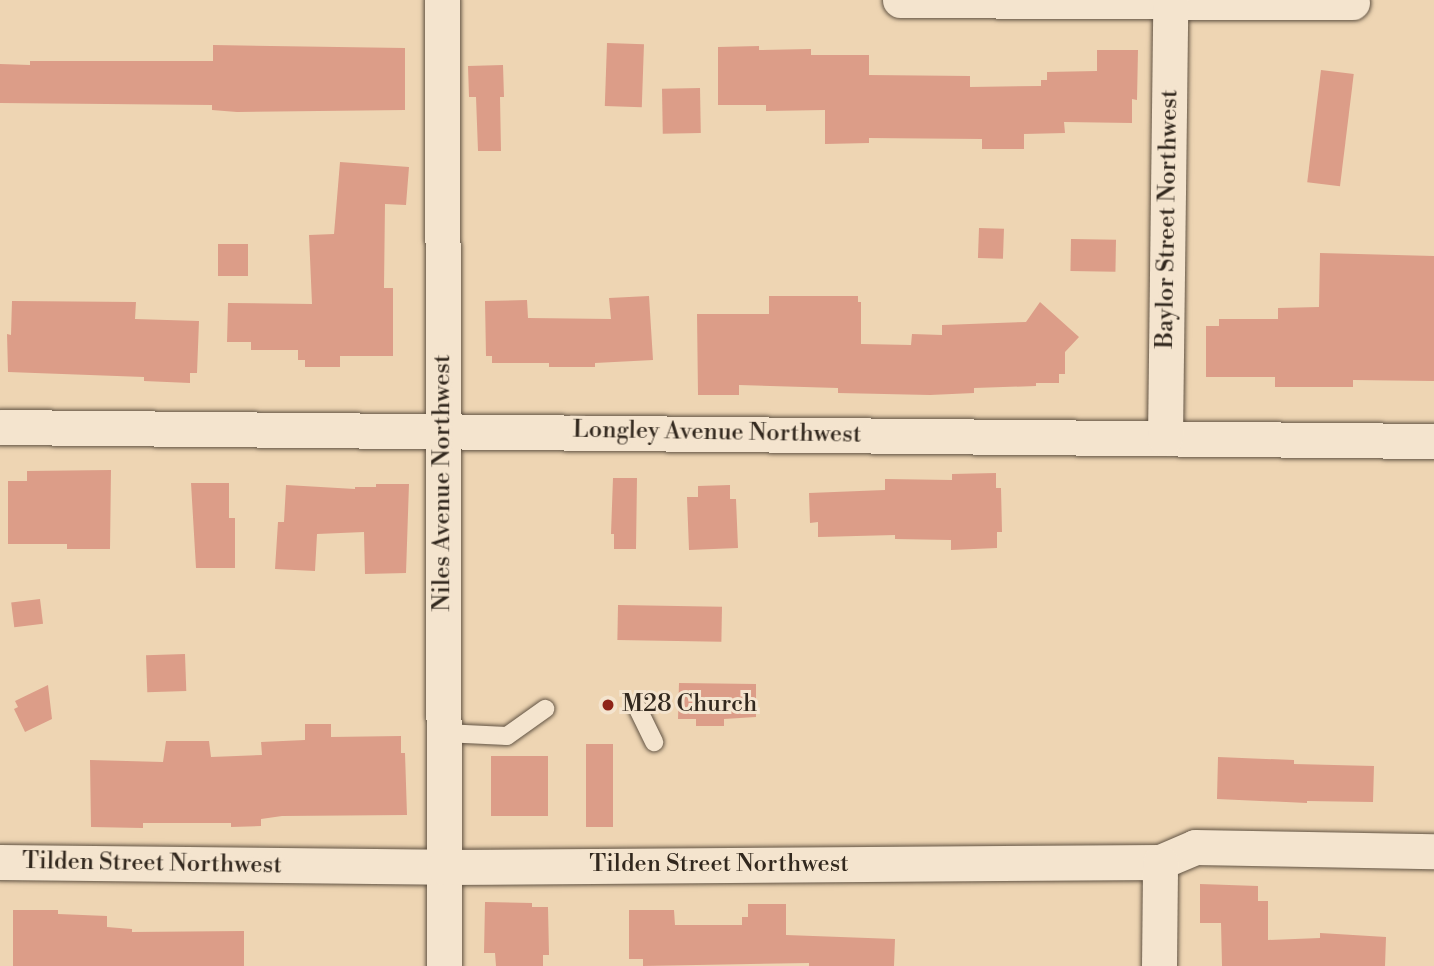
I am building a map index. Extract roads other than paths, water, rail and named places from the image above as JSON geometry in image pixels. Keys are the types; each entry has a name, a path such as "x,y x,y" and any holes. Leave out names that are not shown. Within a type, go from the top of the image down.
{"street":[{"name":"Niles Avenue Northwest","path":"442,0 444,966"},
{"path":"900,0 1352,1"},
{"name":"Baylor Street Northwest","path":"1165,438 1170,1"},
{"name":"Longley Avenue Northwest","path":"0,427 1434,441"},
{"name":"Tilden Street Northwest","path":"0,862 444,867 1160,862 1195,847 1434,850"},
{"path":"1159,966 1160,862"}],"lane":[{"path":"444,733 507,736 545,709"},
{"path":"638,709 654,741"}],"place":[{"name":"M28 Church","path":"608,705"}]}
